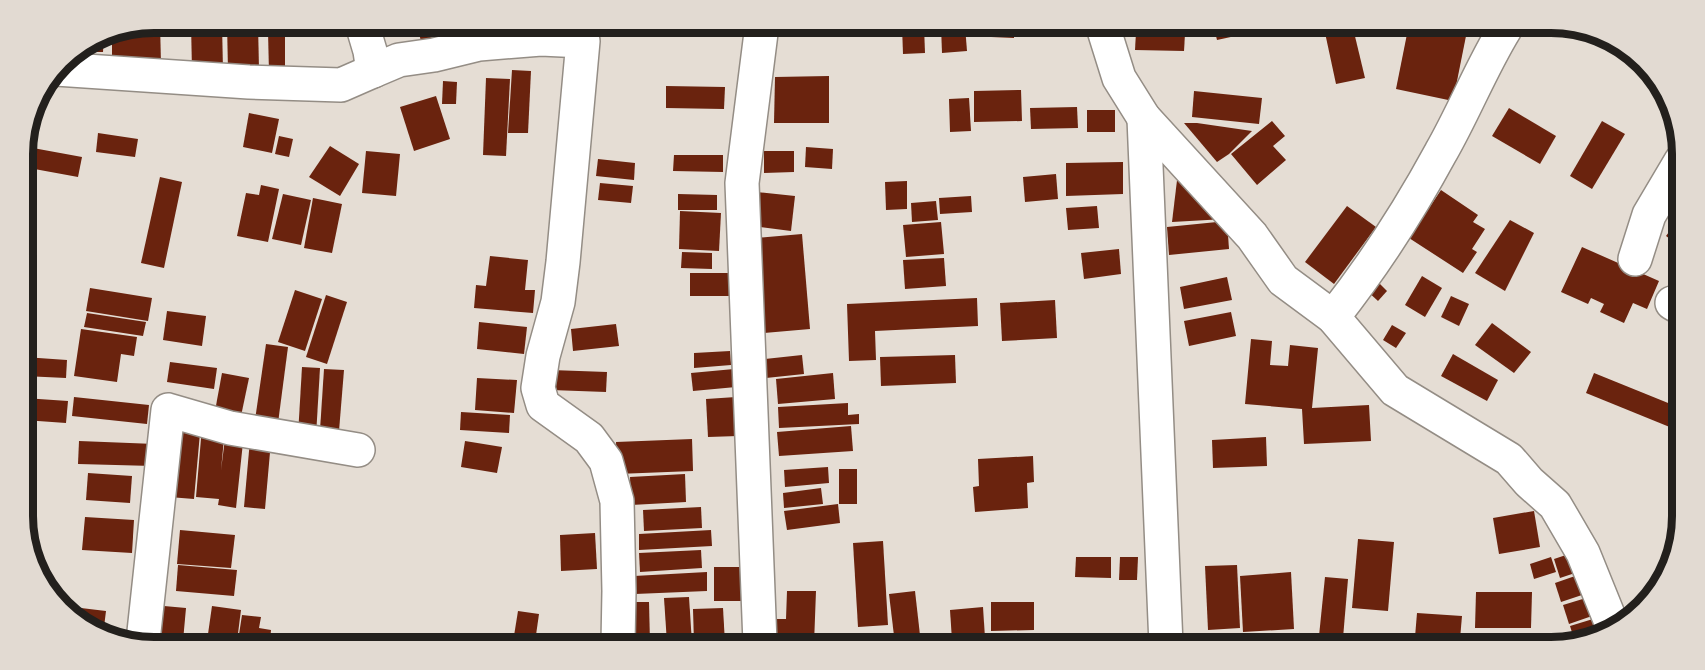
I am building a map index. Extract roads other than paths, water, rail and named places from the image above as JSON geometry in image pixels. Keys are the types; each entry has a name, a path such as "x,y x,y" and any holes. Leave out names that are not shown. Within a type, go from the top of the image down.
{"street":[{"path":"365,33 373,71"},
{"path":"67,70 249,82 340,85 399,60 434,55 478,44 584,33 558,302 543,356 538,388 543,405 589,438 606,461 617,501 618,637"},
{"path":"760,637 742,183 761,33"},
{"path":"1105,33 1119,78 1144,118 1252,236 1283,280 1333,317 1395,390 1509,459 1529,482 1555,505 1583,553 1611,622"},
{"path":"1333,317 1397,231 1442,151 1499,33"},
{"path":"1144,118 1166,637"},
{"path":"1635,259 1649,215 1672,176"},
{"path":"143,637 168,410 230,428 358,450"}]}
